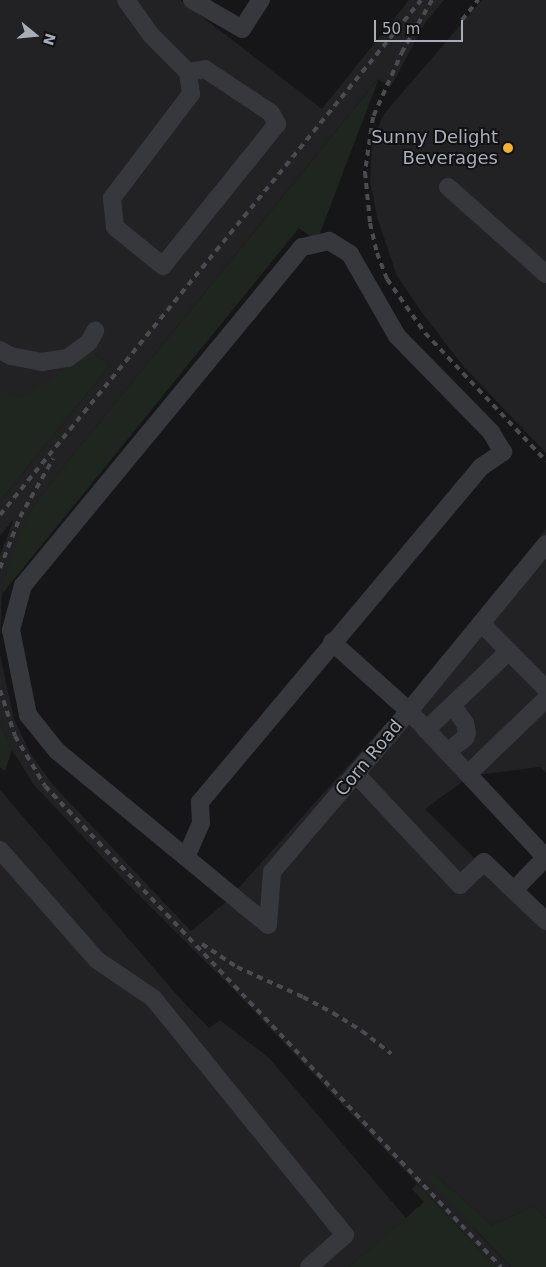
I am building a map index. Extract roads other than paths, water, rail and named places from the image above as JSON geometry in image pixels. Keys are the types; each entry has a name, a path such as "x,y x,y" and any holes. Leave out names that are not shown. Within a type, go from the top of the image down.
{"street":[{"path":"126,0 151,35 188,72 191,94 112,198 115,227 162,266 277,124 271,113 205,69 188,72"},
{"path":"192,0 242,29 261,0"},
{"path":"448,187 546,274"},
{"path":"330,241 350,254 397,336 490,432 503,452 482,467 332,642 200,802 201,824 186,857 57,751 28,715 11,630 23,585 302,247 330,241"},
{"path":"0,350 10,356 42,362 68,358 89,342 95,331"},
{"path":"332,642 409,711 546,544"},
{"path":"481,624 546,690"},
{"path":"426,730 508,652"},
{"path":"468,774 546,699"},
{"path":"447,752 465,738 467,729 452,705"},
{"name":"Corn Road","path":"186,857 268,925 272,872 409,711 468,774 543,849"},
{"path":"356,774 460,885 484,862 515,889 546,921"},
{"path":"515,889 543,849"},
{"path":"0,850 97,960 152,998 345,1235 309,1267"}],"railway":[{"path":"0,515 421,0"},
{"path":"432,0 403,50 373,117 365,172 370,223 377,253 387,279 425,333 546,461"},
{"path":"462,20 478,0"},
{"path":"0,568 20,517 53,459"},
{"path":"0,690 15,736 45,786 501,1267"},
{"path":"202,944 237,967 333,1013 362,1031 391,1054"}],"place":[{"name":"Sunny Delight Beverages","path":"508,148"}]}
